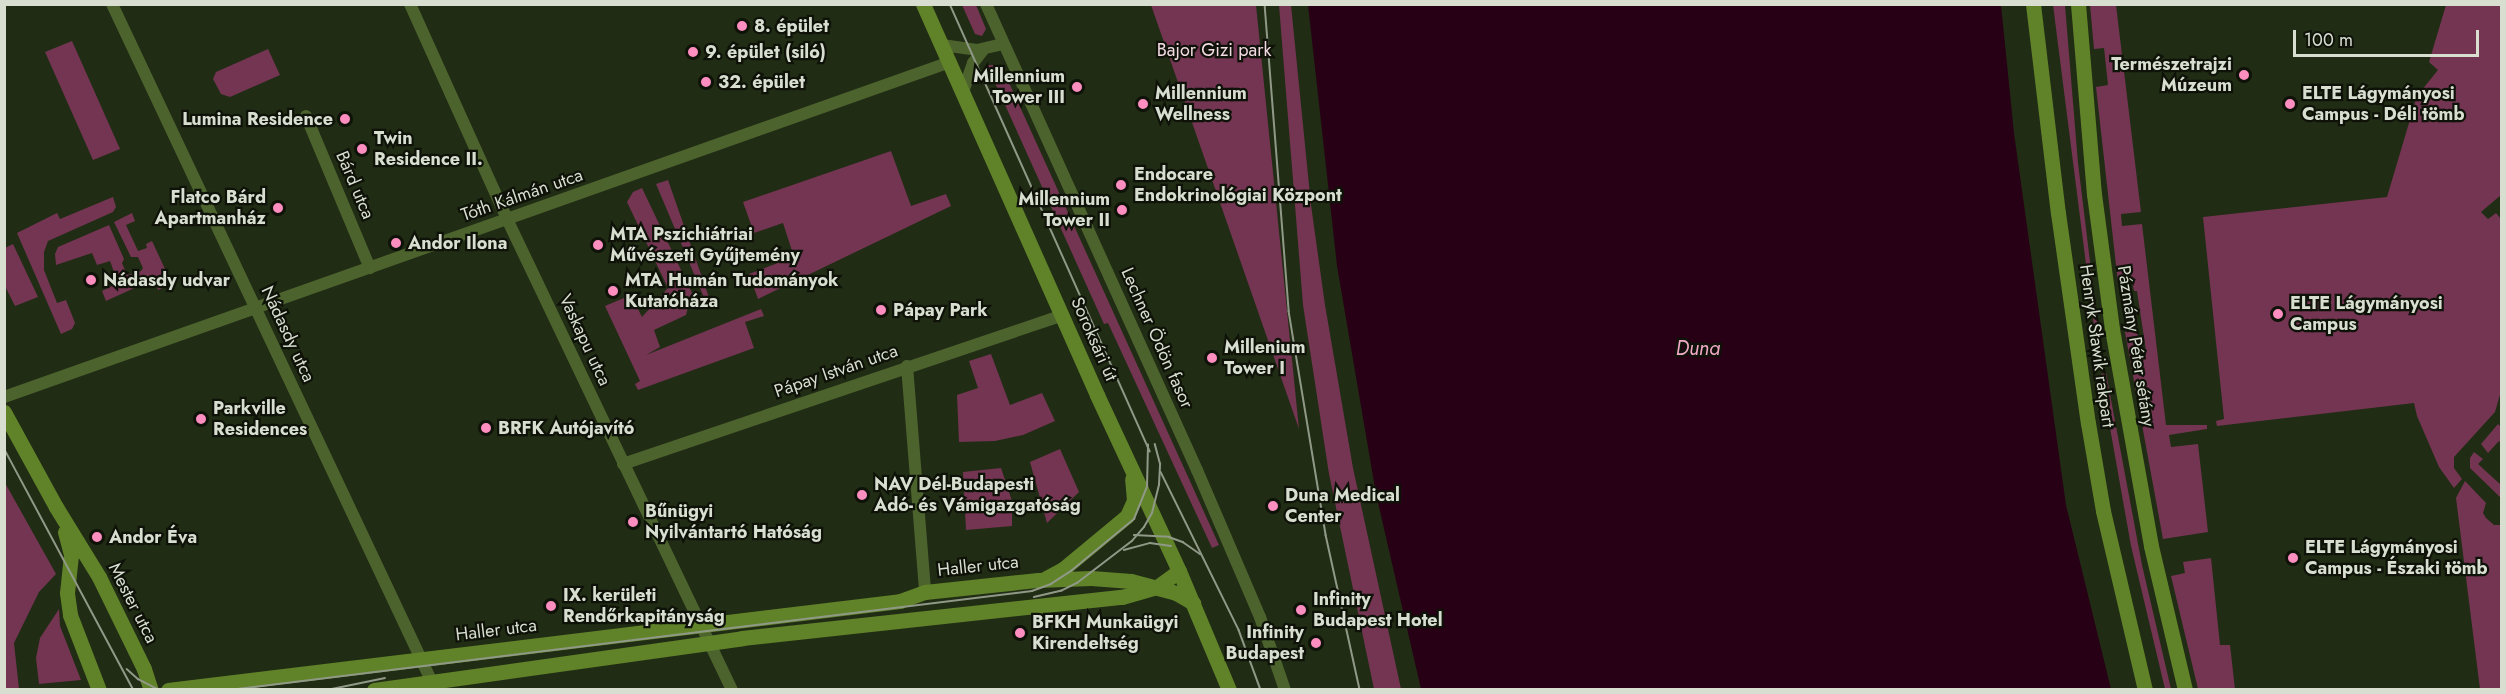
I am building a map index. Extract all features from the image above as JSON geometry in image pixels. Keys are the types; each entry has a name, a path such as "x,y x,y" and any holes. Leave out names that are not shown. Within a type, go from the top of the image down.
{"street":[{"name":"Nádasdy utca","path":"112,4 431,680"},
{"name":"Vaskapu utca","path":"410,4 507,219 732,690"},
{"name":"Soroksári út","path":"923,4 1179,571 1229,690"},
{"name":"Lechner Ödön fasor","path":"986,4 1197,470 1260,617 1286,690"},
{"name":"Henryk Sławik rakpart","path":"2033,4 2058,213 2088,423 2106,522 2145,690"},
{"name":"Pázmány Péter sétány","path":"2078,4 2093,183 2112,328 2142,502 2185,690"},
{"path":"942,45 983,50 1003,44"},
{"path":"963,92 973,63 983,50"},
{"name":"Tóth Kálmán utca","path":"4,397 950,62"},
{"name":"Bárd utca","path":"306,116 370,268"},
{"name":"Pápay István utca","path":"623,464 1062,315"},
{"path":"907,366 925,592"},
{"name":"Mester utca","path":"4,412 56,507 99,577 144,669 151,690"},
{"name":"Haller utca","path":"1042,579 1063,569 1127,516 1134,500 1129,461"},
{"name":"Mester utca","path":"56,507 71,555 67,593 70,615 99,690"},
{"path":"374,690 431,680 710,645 742,638 1122,597 1157,587 1179,571"},
{"path":"67,593 79,579 88,576 99,577"},
{"name":"Haller utca","path":"168,690 900,601 925,592 1042,579 1112,579 1157,587 1176,593 1193,603"}],"green space":[{"path":"962,5 976,5 986,29 982,36 975,34"},
{"name":"Bajor Gizi park","path":"1151,5 1256,5 1299,429"},
{"path":"1279,5 1291,5 1311,205 1325,305 1353,468 1401,689 1374,689 1329,474 1303,305"},
{"path":"2053,5 2065,5 2078,163 2098,327 2094,327"},
{"path":"2090,5 2116,5 2141,212 2121,214 2122,226 2142,224 2166,425 2207,425 2207,429 2169,435 2171,447 2198,444 2208,532 2163,539 2125,332 2137,330 2140,351 2146,351 2137,291 2134,291 2132,281 2118,283 2096,87 2108,85 2104,48 2094,49"},
{"path":"2446,5 2502,5 2501,195 2481,212 2488,219 2496,213 2501,219 2501,391 2495,412 2454,457 2454,468 2462,479 2454,488 2439,467 2417,416 2414,403 2217,426 2216,421 2224,419 2203,217 2387,197 2417,96 2438,70 2429,62"},
{"path":"72,41 120,149 93,160 45,52"},
{"path":"268,49 280,75 230,97 221,94 213,79 216,72"},
{"path":"987,65 1001,65 1219,545 1212,548 1108,323 1104,324"},
{"path":"891,151 911,206 946,194 951,206 758,299 749,274 794,257 783,223 754,233 743,202"},
{"path":"668,180 712,306 708,307 656,184"},
{"path":"642,188 692,293 686,315 654,330 660,347 646,355 761,309 764,316 745,322 754,348 638,390 635,384 640,381 605,306 631,295 642,317 668,288 627,202 633,192"},
{"path":"113,197 116,207 113,212 48,241 44,252 44,270 57,303 66,300 75,323 72,329 61,334 17,233 57,213 60,219"},
{"path":"132,213 135,221 126,225 138,251 147,248 146,244 152,241 172,284 158,290 156,284 145,287 143,284 106,301 102,291 118,283 110,261 97,265 92,253 56,265 55,254 58,247 109,225 124,259 122,263 126,273 128,275 141,271 143,268 138,257 131,257 114,222"},
{"path":"13,244 38,297 15,306 4,284 5,248"},
{"path":"991,354 1010,405 1042,393 1055,421 1023,435 995,441 959,442 957,395 978,388 969,361"},
{"path":"2106,373 2142,565 2171,689 2165,689 2131,546 2101,374"},
{"path":"2498,424 2501,427 2501,443 2499,441 2488,453 2481,444"},
{"path":"1060,449 1079,492 1047,523 1030,462"},
{"path":"2474,452 2483,459 2478,464 2501,485 2501,498 2470,468 2470,458"},
{"path":"1001,468 1012,501 1012,526 966,530 963,472"},
{"path":"4,481 56,574 39,592 14,643 19,689 5,689"},
{"path":"2465,481 2486,503 2483,513 2486,518 2494,525 2501,525 2501,689 2480,689 2456,498"},
{"path":"2211,558 2220,645 2230,645 2235,689 2198,689 2171,576 2185,573 2183,562"},
{"path":"59,609 60,626 81,680 39,684 36,658 40,638"}],"water":[{"name":"Duna","path":"1308,5 2001,5 2014,133 2066,505 2111,689 1421,689 1376,494 1337,266"}],"tram line":[{"path":"950,4 1150,451"},
{"path":"1265,4 1289,311 1326,535 1360,690"},
{"path":"229,690 1032,591 1051,584 1071,571 1134,519 1147,487 1148,445"},
{"path":"1034,597 1061,591 1077,583 1132,541 1144,527 1152,513 1159,485 1160,464 1155,445"},
{"path":"4,448 134,690"},
{"path":"1161,472 1239,630 1261,690"},
{"path":"1134,535 1169,537 1183,542 1200,554"},
{"path":"1124,550 1150,543 1171,546"},
{"path":"127,669 138,679 160,690"},
{"path":"327,690 385,678"}],"place":[{"name":"8. épület","path":"742,26"},
{"name":"9. épület (siló)","path":"693,52"},
{"name":"Természetrajzi Múzeum","path":"2244,75"},
{"name":"32. épület","path":"706,82"},
{"name":"Millennium Tower III","path":"1077,87"},
{"name":"Millennium Wellness","path":"1143,104"},
{"name":"ELTE Lágymányosi Campus - Déli tömb","path":"2290,104"},
{"name":"Lumina Residence","path":"345,119"},
{"name":"Twin Residence II.","path":"362,149"},
{"name":"Endocare Endokrinológiai Központ","path":"1121,185"},
{"name":"Flatco Bárd Apartmanház","path":"278,208"},
{"name":"Millennium Tower II","path":"1122,210"},
{"name":"Andor Ilona","path":"396,243"},
{"name":"MTA Pszichiátriai Művészeti Gyűjtemény","path":"598,245"},
{"name":"Nádasdy udvar","path":"91,280"},
{"name":"MTA Humán Tudományok Kutatóháza","path":"613,291"},
{"name":"Pápay Park","path":"881,310"},
{"name":"ELTE Lágymányosi Campus","path":"2278,314"},
{"name":"Millenium Tower I","path":"1212,358"},
{"name":"Parkville Residences","path":"201,419"},
{"name":"BRFK Autójavító","path":"486,428"},
{"name":"NAV Dél-Budapesti Adó- és Vámigazgatóság","path":"862,495"},
{"name":"Duna Medical Center","path":"1273,506"},
{"name":"Bűnügyi Nyilvántartó Hatóság","path":"633,522"},
{"name":"Andor Éva","path":"97,537"},
{"name":"ELTE Lágymányosi Campus - Északi tömb","path":"2293,558"},
{"name":"IX. kerületi Rendőrkapitányság","path":"551,606"},
{"name":"Infinity Budapest Hotel","path":"1301,610"},
{"name":"BFKH Munkaügyi Kirendeltség","path":"1020,633"},
{"name":"Infinity Budapest","path":"1316,643"}]}
